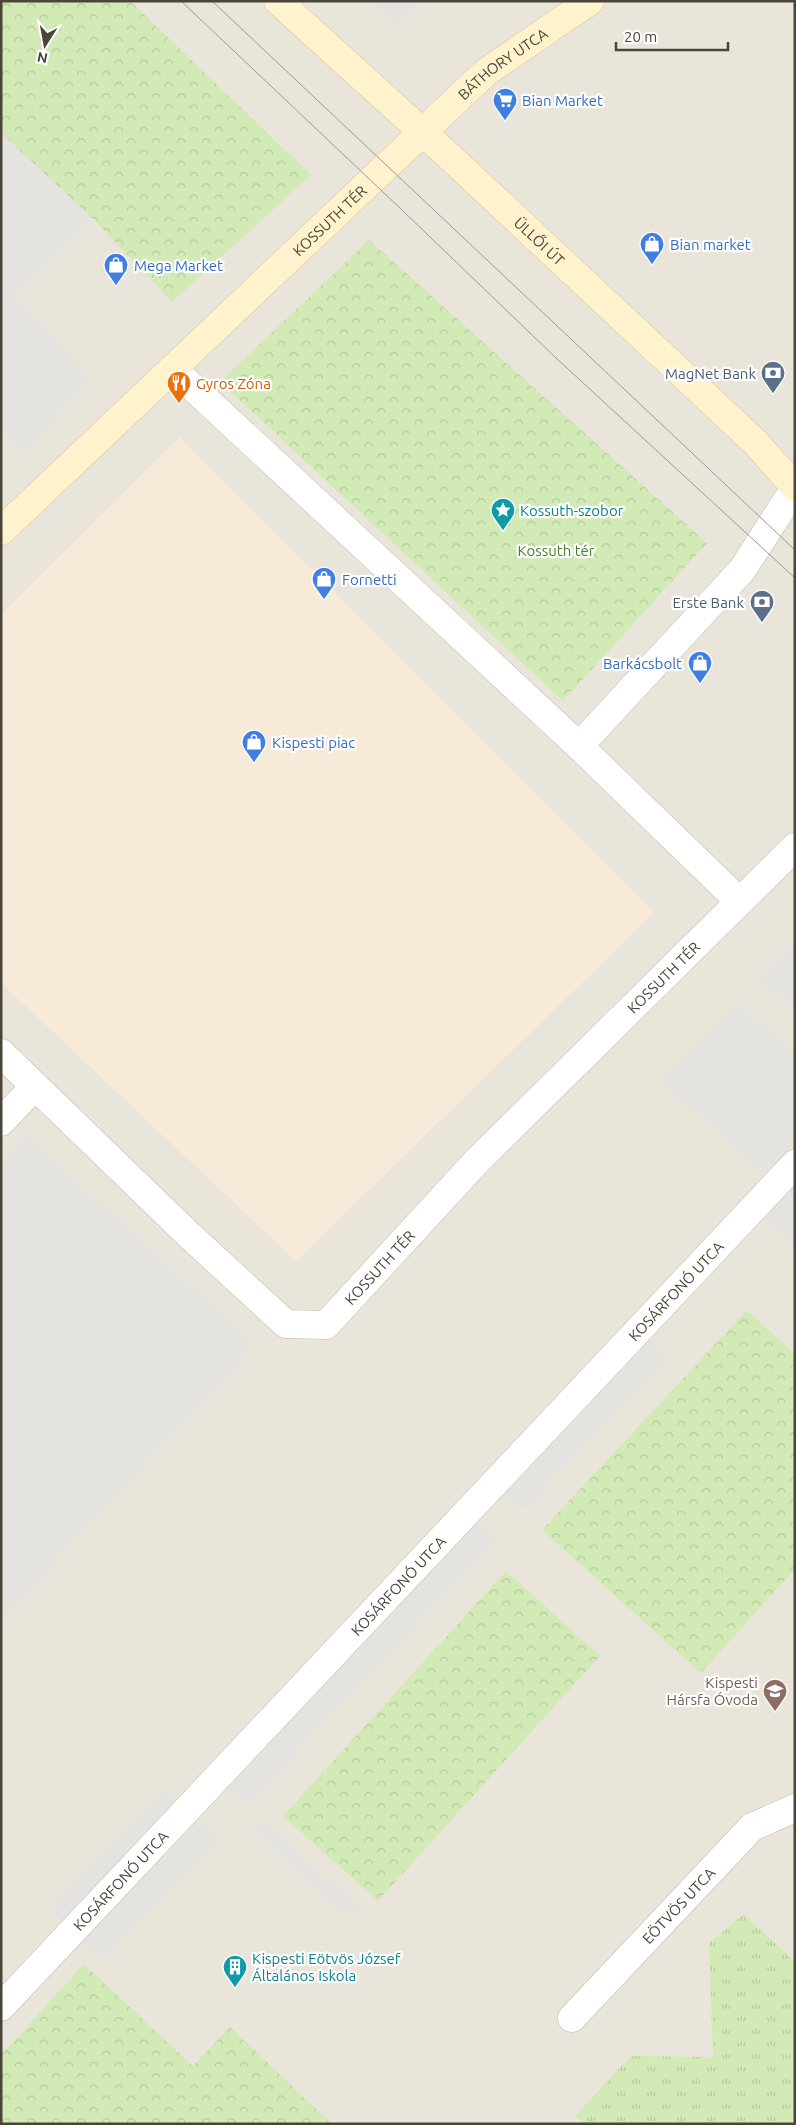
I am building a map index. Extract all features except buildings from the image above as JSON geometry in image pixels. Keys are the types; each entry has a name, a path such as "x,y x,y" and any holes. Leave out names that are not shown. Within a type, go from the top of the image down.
{"main road":[{"name":"ÜLLŐI ÚT","path":"278,1 422,132 755,442 795,488"},
{"name":"BÁTHORY UTCA","path":"422,132 486,72 590,1"},
{"name":"KOSSUTH TÉR","path":"1,531 422,132"}],"street":[{"path":"173,369 578,746 739,901"},
{"path":"578,746 742,570 795,488"},
{"name":"KOSSUTH TÉR","path":"1,1053 189,1235 286,1324 326,1325 476,1162 795,847"},
{"path":"1,1122 35,1086"},
{"name":"KOSÁRFONÓ UTCA","path":"1,2007 795,1164"},
{"name":"EÖTVÖS UTCA","path":"572,2018 752,1827 795,1808"}],"shaded area":[{"path":"1,1 795,1 795,2124 1,2124"},
{"path":"371,1 421,1 398,26"},
{"path":"1,133 94,220 12,296 91,378 25,453 1,430"},
{"name":"Kispesti piac","path":"180,437 655,912 296,1261 1,983 1,614"},
{"path":"795,942 795,1010 758,978"},
{"path":"739,1003 795,1056 795,1143 764,1176 661,1081"},
{"path":"27,1135 255,1345 1,1621 1,1164"},
{"path":"795,1176 795,1246 761,1213"},
{"path":"638,1330 668,1357 525,1510 494,1483"},
{"path":"465,1513 496,1540 246,1807 216,1777"},
{"path":"165,1789 219,1838 104,1961 49,1910"},
{"path":"268,1823 364,1912 346,1916 248,1826"}],"green space":[{"path":"1,1 130,1 311,175 172,302 94,220 1,133"},
{"name":"Kossuth tér","path":"369,240 707,543 563,701 220,382"},
{"path":"747,1310 795,1354 795,1569 701,1673 542,1530"},
{"path":"506,1571 600,1656 378,1901 283,1816"},
{"path":"744,1914 795,1962 795,2113 791,2117 795,2124 584,2124 575,2116 631,2056 713,2057 709,1943"},
{"path":"84,1964 193,2066 230,2027 332,2124 1,2124 1,2055"}],"tram line":[{"path":"181,1 556,358 795,578"},
{"path":"212,1 795,550"}],"place":[{"name":"Bian Market","path":"505,121"},
{"name":"Bian market","path":"652,265"},
{"name":"Mega Market","path":"116,286"},
{"name":"MagNet Bank","path":"773,394"},
{"name":"Gyros Zóna","path":"179,404"},
{"name":"Kossuth-szobor","path":"503,531"},
{"name":"Fornetti","path":"324,600"},
{"name":"Erste Bank","path":"762,623"},
{"name":"Barkácsbolt","path":"700,684"},
{"name":"Kispesti piac","path":"254,763"},
{"name":"Kispesti Hársfa Óvoda","path":"775,1712"},
{"name":"Kispesti Eötvös József Általános Iskola","path":"235,1988"}]}
